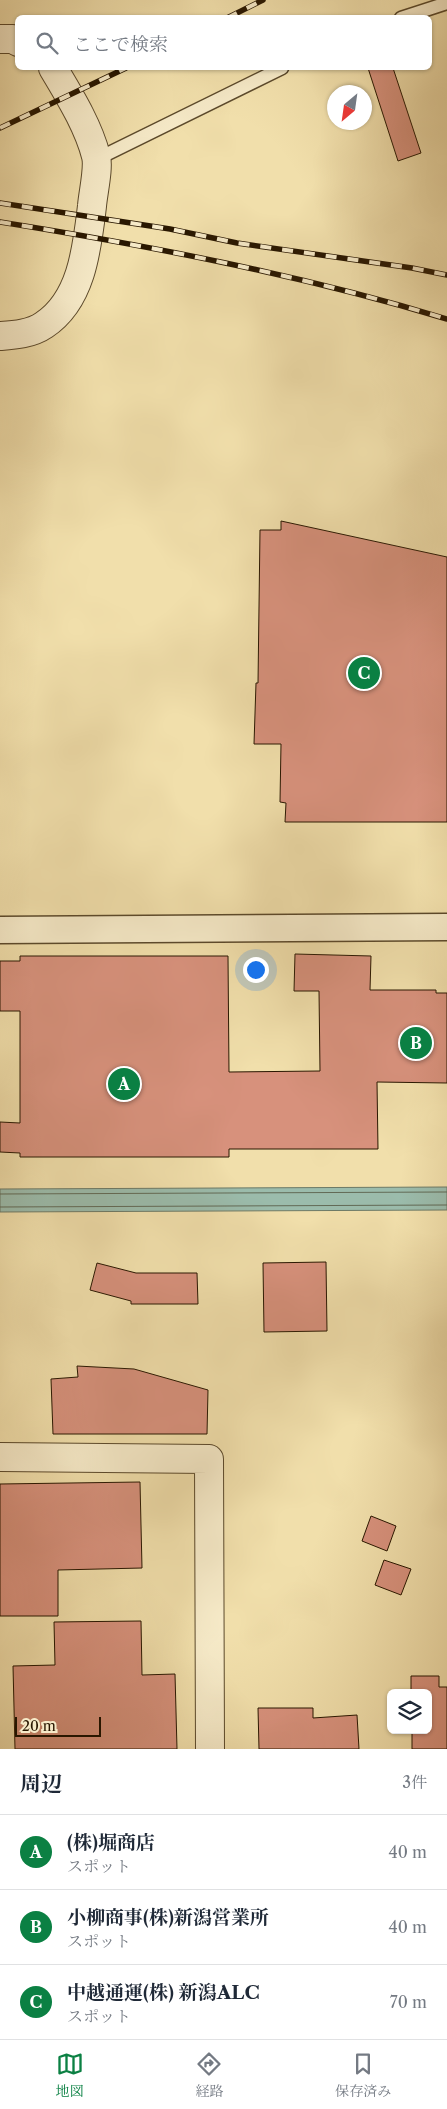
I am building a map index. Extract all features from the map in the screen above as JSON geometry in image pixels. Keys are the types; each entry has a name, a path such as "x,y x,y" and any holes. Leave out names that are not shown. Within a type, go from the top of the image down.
{"street":[{"path":"0,39 15,40"},
{"path":"0,336 23,334 43,326 58,313 72,296 79,277 88,236 97,159 89,134 54,70"},
{"path":"0,930 447,927"},
{"path":"0,1457 209,1459 210,1749"}],"lane":[{"path":"410,15 447,3"},
{"path":"97,159 278,70"}],"water":[{"path":"447,1187 447,1210 0,1212 0,1189"}],"building":[{"path":"369,70 394,70 421,153 398,161"},
{"path":"281,521 447,557 447,822 285,822 286,803 280,802 281,744 254,744 256,683 258,683 260,530 281,530"},
{"path":"295,954 371,956 370,990 436,990 436,993 447,993 447,1083 377,1082 378,1149 229,1149 229,1157 20,1157 20,1153 0,1152 0,1122 20,1123 20,1011 0,1011 0,961 20,961 20,956 228,956 229,1072 320,1071 319,991 294,991"},
{"path":"326,1262 327,1331 264,1332 263,1263"},
{"path":"97,1263 136,1273 197,1273 198,1304 131,1304 131,1301 90,1290"},
{"path":"77,1366 134,1369 208,1390 207,1434 53,1434 51,1379 78,1377"},
{"path":"140,1482 142,1568 58,1570 58,1616 0,1616 0,1484"},
{"path":"371,1516 396,1526 387,1551 362,1541"},
{"path":"384,1560 411,1569 401,1595 375,1585"},
{"path":"141,1621 142,1675 175,1674 177,1749 15,1749 13,1666 55,1665 54,1622"},
{"path":"411,1676 439,1676 439,1687 447,1687 447,1749 412,1749 412,1734 432,1734 432,1689 411,1689"},
{"path":"258,1708 313,1708 313,1718 357,1715 359,1749 259,1749"}],"railway":[{"path":"233,15 263,0"},
{"path":"0,128 122,70"},
{"path":"0,203 170,229 237,243 412,268 447,275"},
{"path":"0,222 113,241 281,275 447,319"}],"place":[{"name":"中越通運(株) 新潟ALC","path":"364,673"},
{"name":"小柳商事(株)新潟営業所","path":"416,1043"},
{"name":"(株)堀商店","path":"124,1084"}]}
